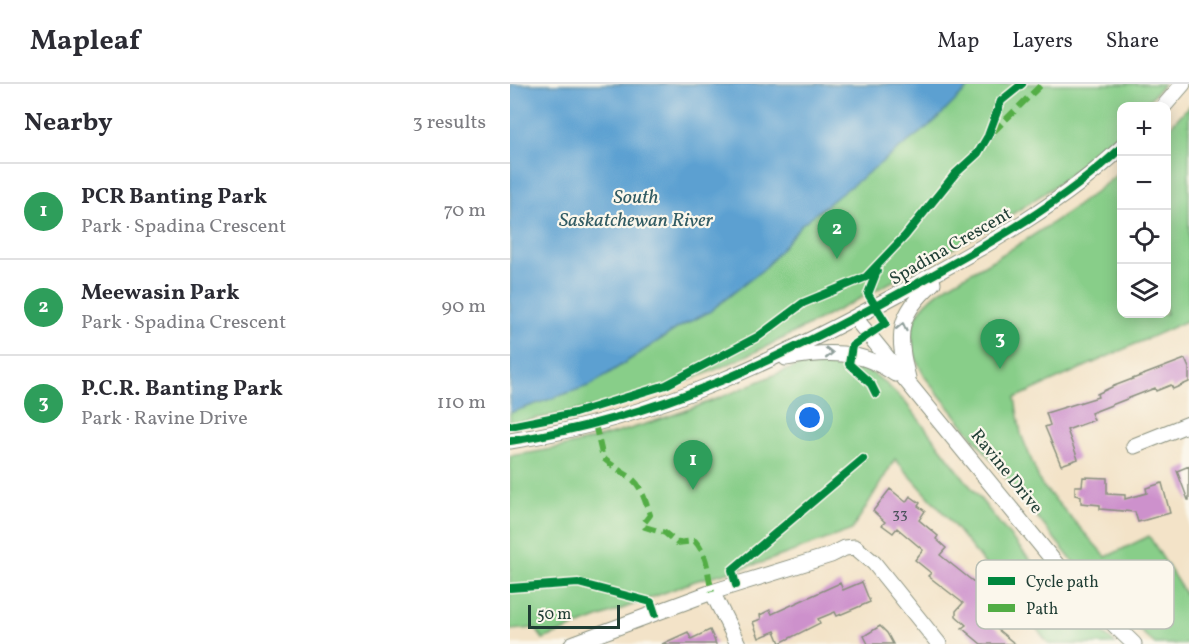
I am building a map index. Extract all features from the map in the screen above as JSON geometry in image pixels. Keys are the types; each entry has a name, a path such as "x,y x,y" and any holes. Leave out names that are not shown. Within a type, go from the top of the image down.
{"street":[{"path":"1167,102 1183,84"},
{"name":"Spadina Crescent","path":"510,441 594,425 638,413 702,390 771,361 855,318 999,238 1057,199 1117,151"},
{"path":"909,384 900,347 904,318 915,298 956,262"},
{"name":"Ravine Drive","path":"855,318 1053,560"},
{"path":"771,361 812,354 851,354 884,366 909,384"},
{"path":"1134,446 1189,424"},
{"path":"572,644 712,592 831,555 845,548 855,547 874,563 939,644"},
{"path":"712,592 738,644"},
{"name":"Ravine Drive","path":"1118,629 1134,644"}],"green space":[{"path":"944,84 1164,84 1147,102 1117,102 1117,134 1064,179 1031,202 926,264 764,348 690,380 646,395 608,405 510,424 510,397"},
{"path":"1189,106 1189,320 1015,398 1021,434 1041,484 1106,557 1149,536 1164,560 1072,560 925,377 912,343 916,317 928,301 955,281 1043,229 1117,174 1117,318 1171,318 1171,126"},
{"path":"817,361 832,361 866,370 885,383 905,402 1030,560 982,560 895,459 852,530 764,562 695,581 543,639 535,628 510,630 510,456 588,441 639,426 714,400"},
{"path":"1174,576 1189,600 1189,644 1155,644 1138,629 1174,629"},
{"path":"1037,629 1099,629 1116,644 1049,644"}],"water":[{"name":"South Saskatchewan River","path":"510,84 972,84 934,122 802,224 765,268 709,312 678,328 591,385 510,413"}],"building":[{"path":"1185,359 1189,368 1189,382 1173,389 1171,385 1156,391 1155,388 1091,413 1094,420 1067,430 1078,459 1061,465 1045,427 1050,425 1046,413 1098,397 1097,394 1114,386"},
{"path":"1189,466 1189,500 1188,500 1177,471"},
{"path":"1083,477 1107,478 1107,494 1125,495 1125,499 1147,493 1146,488 1162,483 1170,513 1138,522 1135,512 1100,509 1100,505 1081,503 1081,496 1075,495 1075,486 1082,486"},
{"path":"890,489 906,502 910,496 920,503 918,506 925,511 919,520 938,536 936,539 946,548 940,555 976,584 976,629 997,629 1015,644 981,644 962,628 966,625 956,616 956,611 963,603 928,576 931,573 915,560 923,550 897,528 893,533 882,525 885,522 873,511"},
{"path":"862,582 870,602 837,616 835,612 818,619 820,623 780,643 775,631 759,638 753,622 761,619 760,615 770,610 772,614 840,583 843,590"},
{"path":"880,626 893,644 868,644 864,636"},
{"path":"710,630 716,644 662,644 688,632 691,639"}],"marked path":[{"path":"993,132 1042,84"},
{"path":"595,424 603,458 634,480 641,491 650,515 643,524 645,527 665,533 677,543 695,541 703,553 712,592"}],"cycle path":[{"path":"510,426 575,413 666,385 759,336 803,303 866,277 905,236 955,174 978,153 988,136 1001,101 1022,84"},
{"path":"510,441 565,431 619,417 721,381 771,359 869,310 998,238 1075,186 1117,151"},
{"path":"876,394 871,384 849,364 852,346 886,323 868,294 877,271"},
{"path":"736,585 732,570 863,459"},
{"path":"510,588 578,583 651,602 655,614"}],"place":[{"name":"Meewasin Park","path":"837,259"},
{"name":"P.C.R. Banting Park","path":"1000,369"},
{"name":"PCR Banting Park","path":"693,490"}]}
